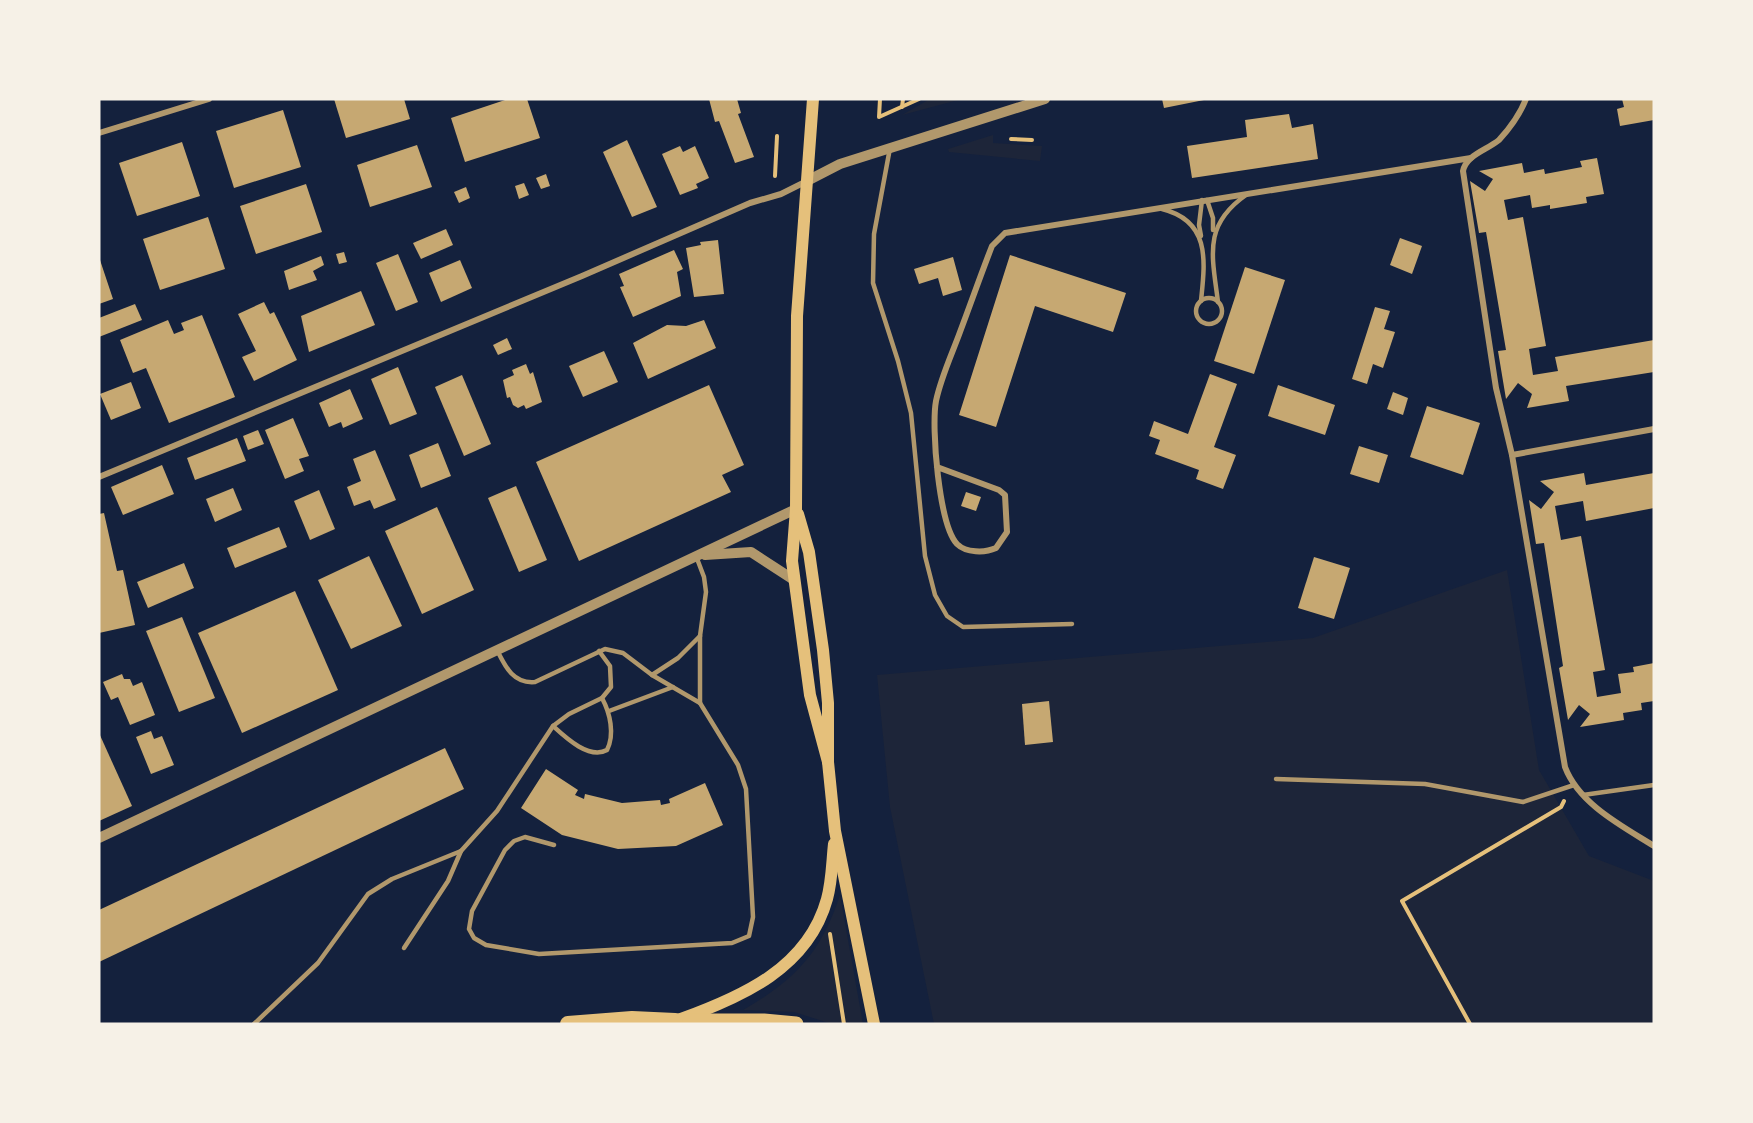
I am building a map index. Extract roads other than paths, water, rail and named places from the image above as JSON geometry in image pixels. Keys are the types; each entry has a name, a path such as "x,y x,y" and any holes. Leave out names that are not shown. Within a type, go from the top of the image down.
{"highway":[{"path":"568,1024 618,1020 670,1023"}],"main road":[{"path":"813,99 797,316 796,509 792,541 794,580 813,713 828,762"},
{"path":"796,509 809,552 823,650 828,703 828,762 835,831 874,1024"},
{"path":"670,1023 750,991 776,973 800,949 819,919 827,899 835,831"},
{"path":"670,1023 764,1021 796,1024"}],"street":[{"path":"99,133 189,102 209,99"},
{"path":"99,477 807,181 840,164 1045,99"},
{"path":"937,467 999,490 1005,495 1007,531 996,548 977,551 963,548 955,541 941,495 937,467 935,410 988,255 997,238 1005,233 1470,158 1488,148 1503,135 1526,99"},
{"path":"1470,158 1464,165 1463,180 1496,388 1512,455 1560,751 1567,774 1583,795 1618,823 1654,846"},
{"path":"1512,455 1654,429"},
{"path":"99,838 796,509"},
{"path":"696,556 751,552 794,580"}],"lane":[{"path":"890,148 874,234 872,274 874,290 898,361 911,412 925,556 934,595 947,616 963,627 1072,624"},
{"path":"1213,232 1229,208 1249,193"},
{"path":"1204,200 1213,218 1218,302 1222,310 1220,318 1214,324 1206,324 1198,320 1195,312 1201,301 1205,263 1198,225 1204,200"},
{"path":"1151,208 1176,213 1193,227 1202,240"},
{"path":"1201,301 1210,298 1218,302"},
{"path":"696,556 704,577 706,592 700,636 700,703"},
{"path":"652,675 678,658 700,636"},
{"path":"497,650 514,677 527,682 535,682 599,651 611,649 623,653 652,675 700,703 738,765 746,789 753,917 749,936 732,944 538,954 486,945 474,938 469,929 472,912 509,845 525,837 554,845"},
{"path":"404,948 448,881 461,851 493,817 553,726 569,714 602,698 611,687 612,674 599,651"},
{"path":"609,711 673,687"},
{"path":"553,726 572,742 602,753 607,750 611,741 609,711 602,698"},
{"path":"1276,779 1425,784 1522,802 1574,785"},
{"path":"1583,795 1654,785"},
{"path":"254,1024 318,963 374,889 461,851"}]}
